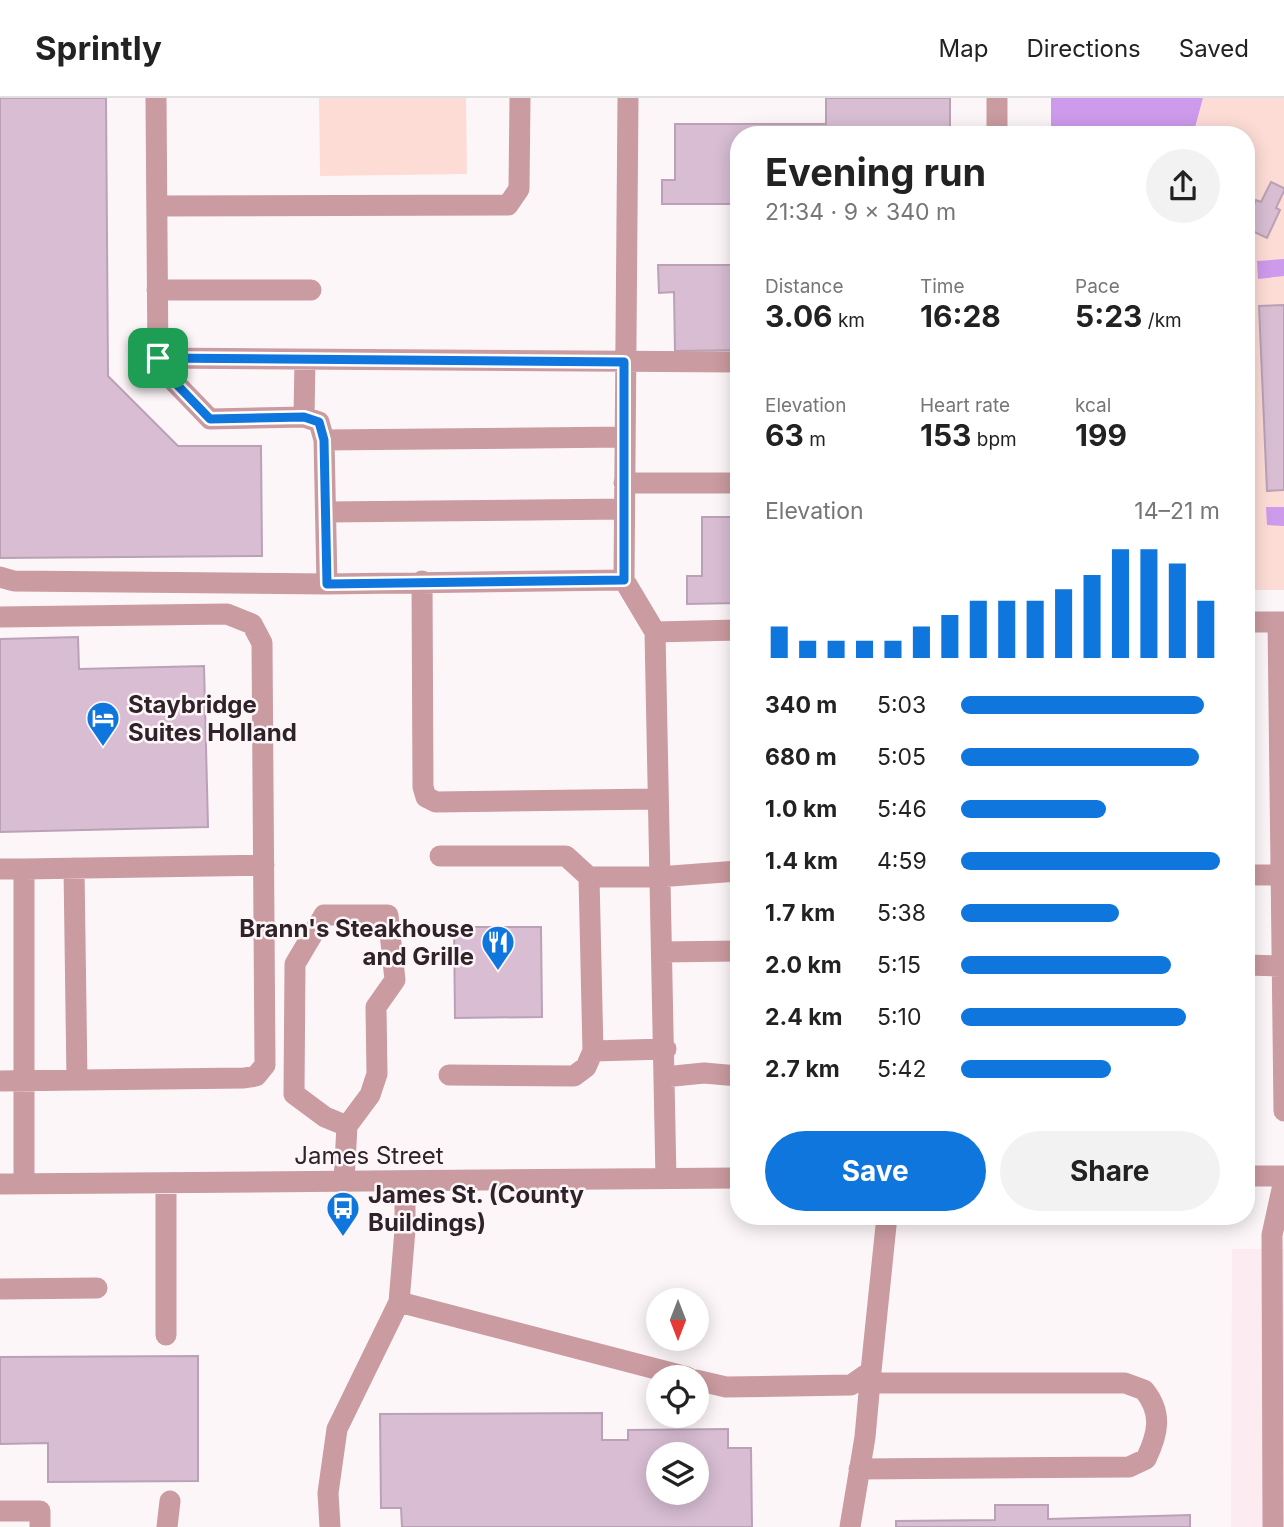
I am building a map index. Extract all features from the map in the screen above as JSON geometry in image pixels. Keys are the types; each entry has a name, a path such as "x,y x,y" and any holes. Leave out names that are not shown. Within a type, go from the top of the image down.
{"street":[{"path":"156,98 158,365 210,419 304,417 319,422 324,440 327,584"},
{"path":"157,206 508,205 519,189 520,98"},
{"path":"628,98 624,580 655,632 656,799 666,1049 666,1179"},
{"path":"997,98 997,126"},
{"path":"157,290 311,290"},
{"path":"158,358 730,362"},
{"path":"304,417 305,360"},
{"path":"324,440 624,437"},
{"path":"624,483 730,483"},
{"path":"326,512 624,509"},
{"path":"0,577 14,581 327,584 624,580"},
{"path":"422,581 423,787 426,797 436,802 656,799"},
{"path":"0,617 227,614 252,624 262,643 265,1066 256,1076 244,1078 0,1081"},
{"path":"1255,622 1281,622 1284,1111"},
{"path":"655,632 730,629"},
{"path":"440,856 566,856 589,877 659,877 730,872"},
{"path":"0,869 264,865"},
{"path":"75,868 77,1080"},
{"path":"24,869 24,1184"},
{"path":"1255,875 1282,875"},
{"path":"449,1075 574,1076 586,1067 593,1051 589,877"},
{"path":"344,1181 347,1126 370,1094 377,1074 376,1007 395,980 388,915 324,915 295,964 294,1094 325,1117 347,1126"},
{"path":"662,952 730,951"},
{"path":"1255,965 1282,966"},
{"path":"593,1051 666,1049"},
{"path":"664,1077 704,1073 730,1075"},
{"path":"1255,1176 1284,1178 1272,1235 1273,1527"},
{"name":"James Street","path":"0,1184 730,1178"},
{"path":"330,1527 328,1493 337,1429 398,1303 405,1230 405,1181"},
{"path":"166,1183 166,1335"},
{"path":"850,1527 886,1225"},
{"path":"0,1289 97,1288"},
{"path":"398,1303 646,1367"},
{"path":"709,1383 726,1387 851,1385 870,1377 1125,1383 1144,1390 1158,1415 1155,1441 1146,1460 1129,1467 859,1469"},
{"path":"167,1527 170,1501"},
{"path":"0,1511 40,1511 40,1527"}],"shaded area":[{"path":"319,98 466,98 467,174 320,176"},
{"path":"1051,98 1203,98 1195,126 1051,126"},
{"path":"1203,98 1284,98 1284,590 1255,590 1255,126 1195,126"},
{"path":"1284,259 1284,276 1258,279 1257,261"},
{"path":"1266,507 1284,507 1284,526 1267,525"},
{"path":"1232,1249 1284,1249 1284,1527 1231,1527"}],"building":[{"path":"0,98 106,98 108,376 178,446 261,446 262,556 0,558"},
{"path":"826,98 950,98 950,126 730,126 730,204 662,204 662,180 675,180 675,124 826,124"},
{"path":"1271,182 1284,188 1276,208 1280,210 1267,238 1255,232 1255,202 1256,200 1261,202"},
{"path":"658,265 730,265 730,350 675,351 674,292 659,293"},
{"path":"1284,305 1284,490 1267,491 1259,306"},
{"path":"702,517 730,517 730,603 687,604 687,576 702,576"},
{"name":"Staybridge Suites Holland","path":"78,637 79,669 204,666 208,827 0,832 0,639"},
{"name":"Brann's Steakhouse and Grille","path":"454,927 541,927 542,1017 455,1018"},
{"path":"198,1356 198,1481 48,1482 48,1443 0,1444 0,1357"},
{"path":"602,1413 602,1440 628,1440 628,1430 728,1429 728,1448 751,1448 752,1527 402,1527 401,1508 381,1508 380,1414"},
{"path":"995,1505 1048,1505 1048,1519 1190,1515 1190,1527 896,1527 896,1521 995,1520"}],"place":[{"name":"Staybridge Suites Holland","path":"103,748"},
{"name":"Brann's Steakhouse and Grille","path":"498,972"},
{"name":"James St. (County Buildings)","path":"343,1238"}],"route":[{"path":"158,358 624,362 624,580 327,584 324,440 319,422 304,417 210,419 158,365 158,358"}]}
